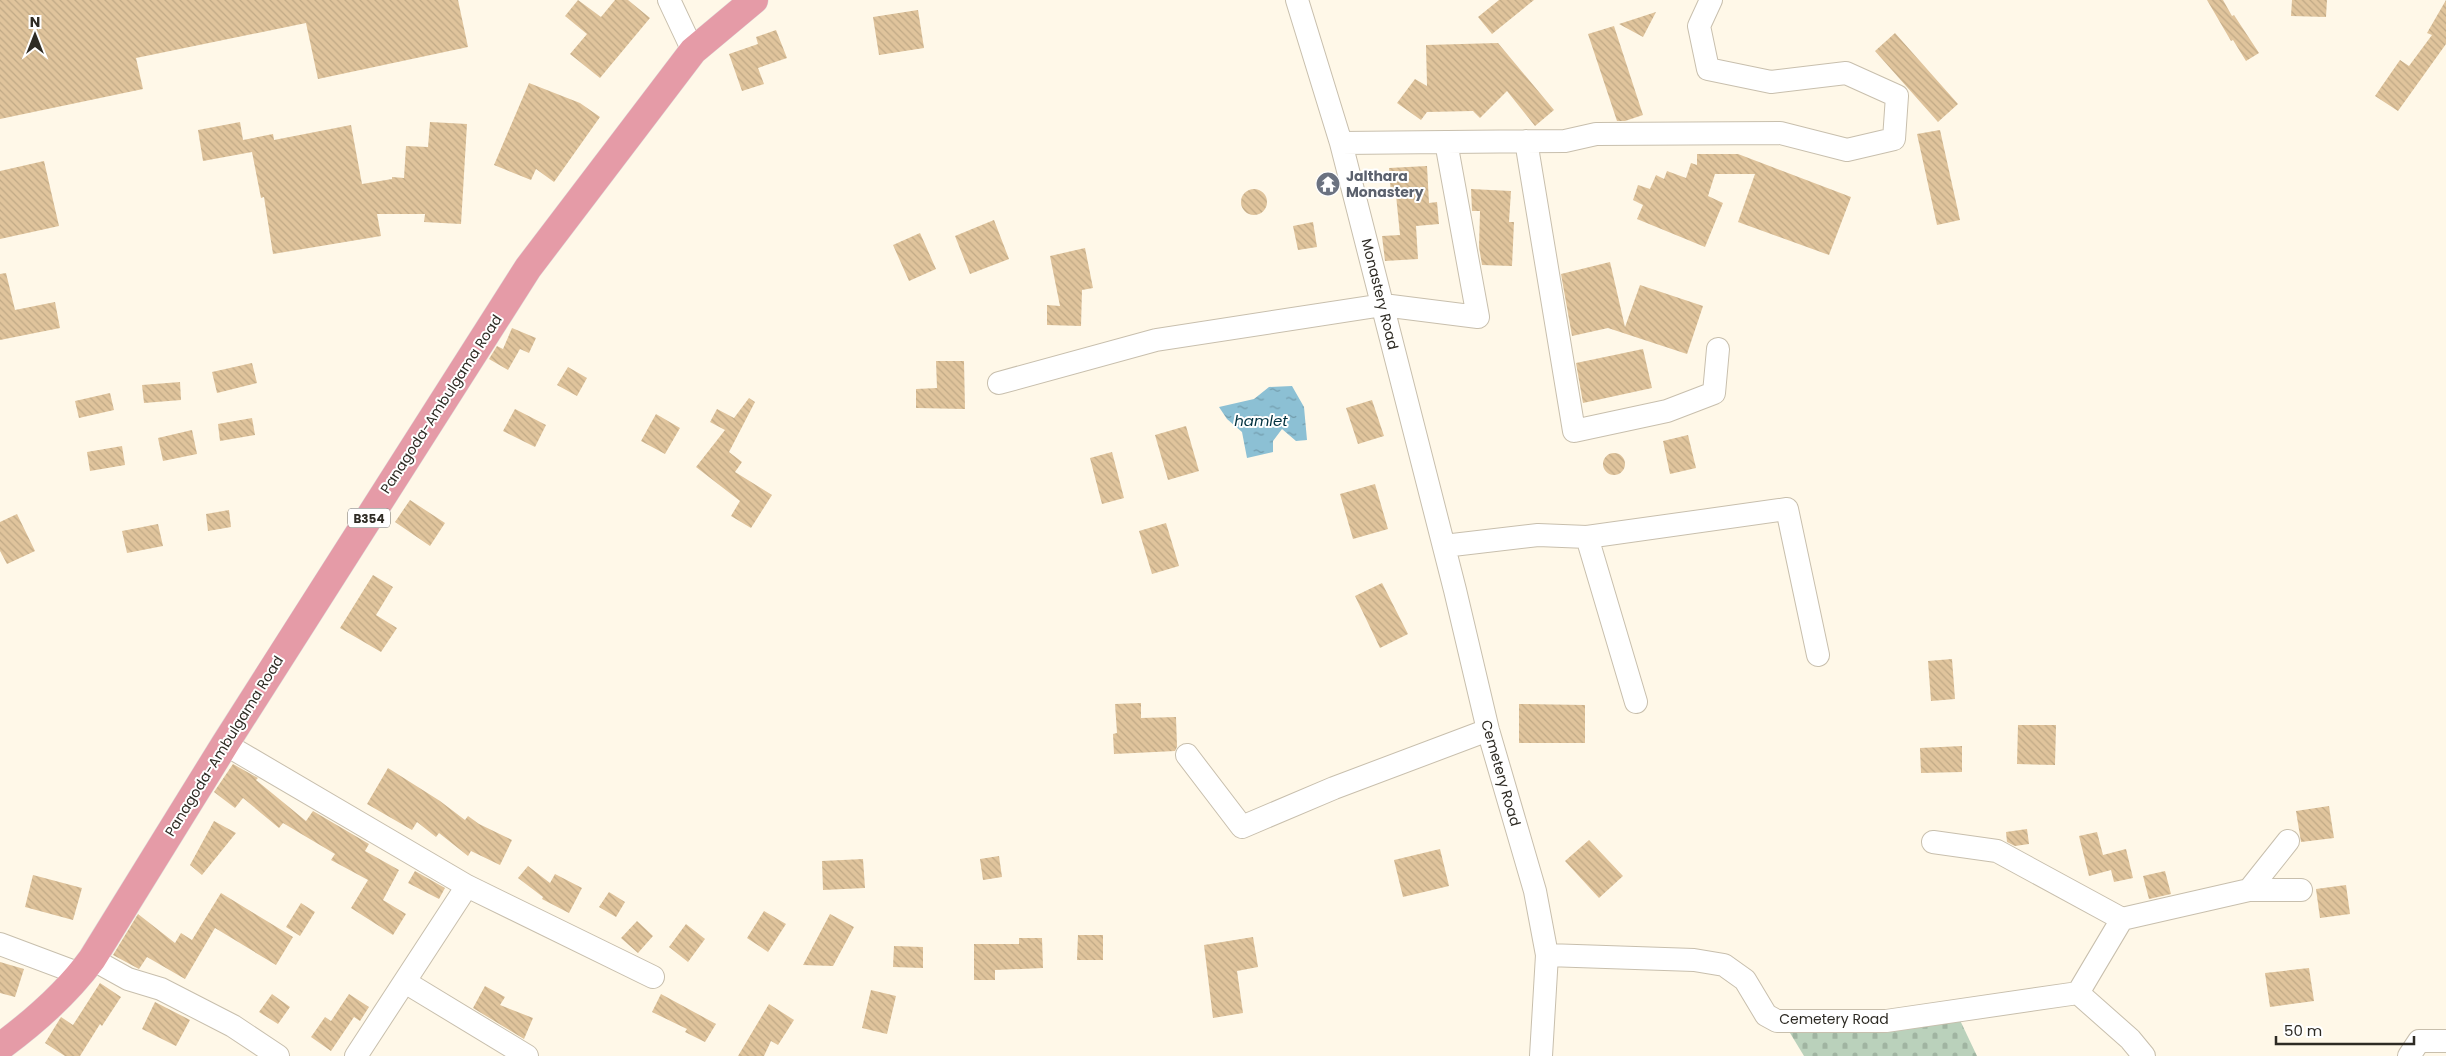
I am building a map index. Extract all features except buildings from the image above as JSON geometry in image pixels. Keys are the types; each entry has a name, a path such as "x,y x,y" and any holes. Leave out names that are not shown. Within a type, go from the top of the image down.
{"main road":[{"name":"Panagoda-Ambulgama Road","path":"0,1047 48,1007 86,967 225,744 528,268 693,51 754,0"}],"street":[{"path":"669,0 693,51"},
{"name":"Monastery Road","path":"1296,0 1341,143 1455,590"},
{"path":"1341,143 1565,141 1596,134 1780,133 1847,150 1894,139 1897,96 1846,73 1771,82 1708,69 1699,26 1711,0"},
{"path":"1526,141 1574,430 1666,411 1714,393 1718,349"},
{"path":"999,383 1156,340 1383,305 1478,317 1446,142"},
{"path":"1444,546 1538,535 1587,537 1787,509 1818,654"},
{"path":"1587,537 1636,702"},
{"name":"Cemetery Road","path":"1455,590 1488,730 1535,891 1546,955 1541,1056"},
{"path":"1187,755 1242,827 1334,788 1488,730"},
{"path":"225,744 467,886 653,977"},
{"path":"2249,890 2288,841"},
{"path":"1933,842 1997,851 2122,919 2249,890 2300,890"},
{"path":"356,1056 467,886"},
{"path":"2122,919 2078,993 2130,1039 2144,1056"},
{"path":"0,944 161,989 233,1026 278,1056"},
{"name":"Cemetery Road","path":"1546,955 1694,960 1724,965 1745,980 1766,1015 1777,1022 1886,1020 2078,993"},
{"path":"405,982 528,1056"},
{"path":"2409,1056 2419,1041 2446,1041"}],"green space":[{"path":"1958,1016 1977,1056 1804,1056 1790,1033"}],"water":[{"name":"hamlet","path":"1292,386 1304,407 1307,440 1296,441 1282,429 1273,441 1273,452 1247,458 1242,432 1227,419 1219,407 1254,399 1269,387"}],"place":[{"name":"Jalthara Monastery","path":"1328,184"}]}
